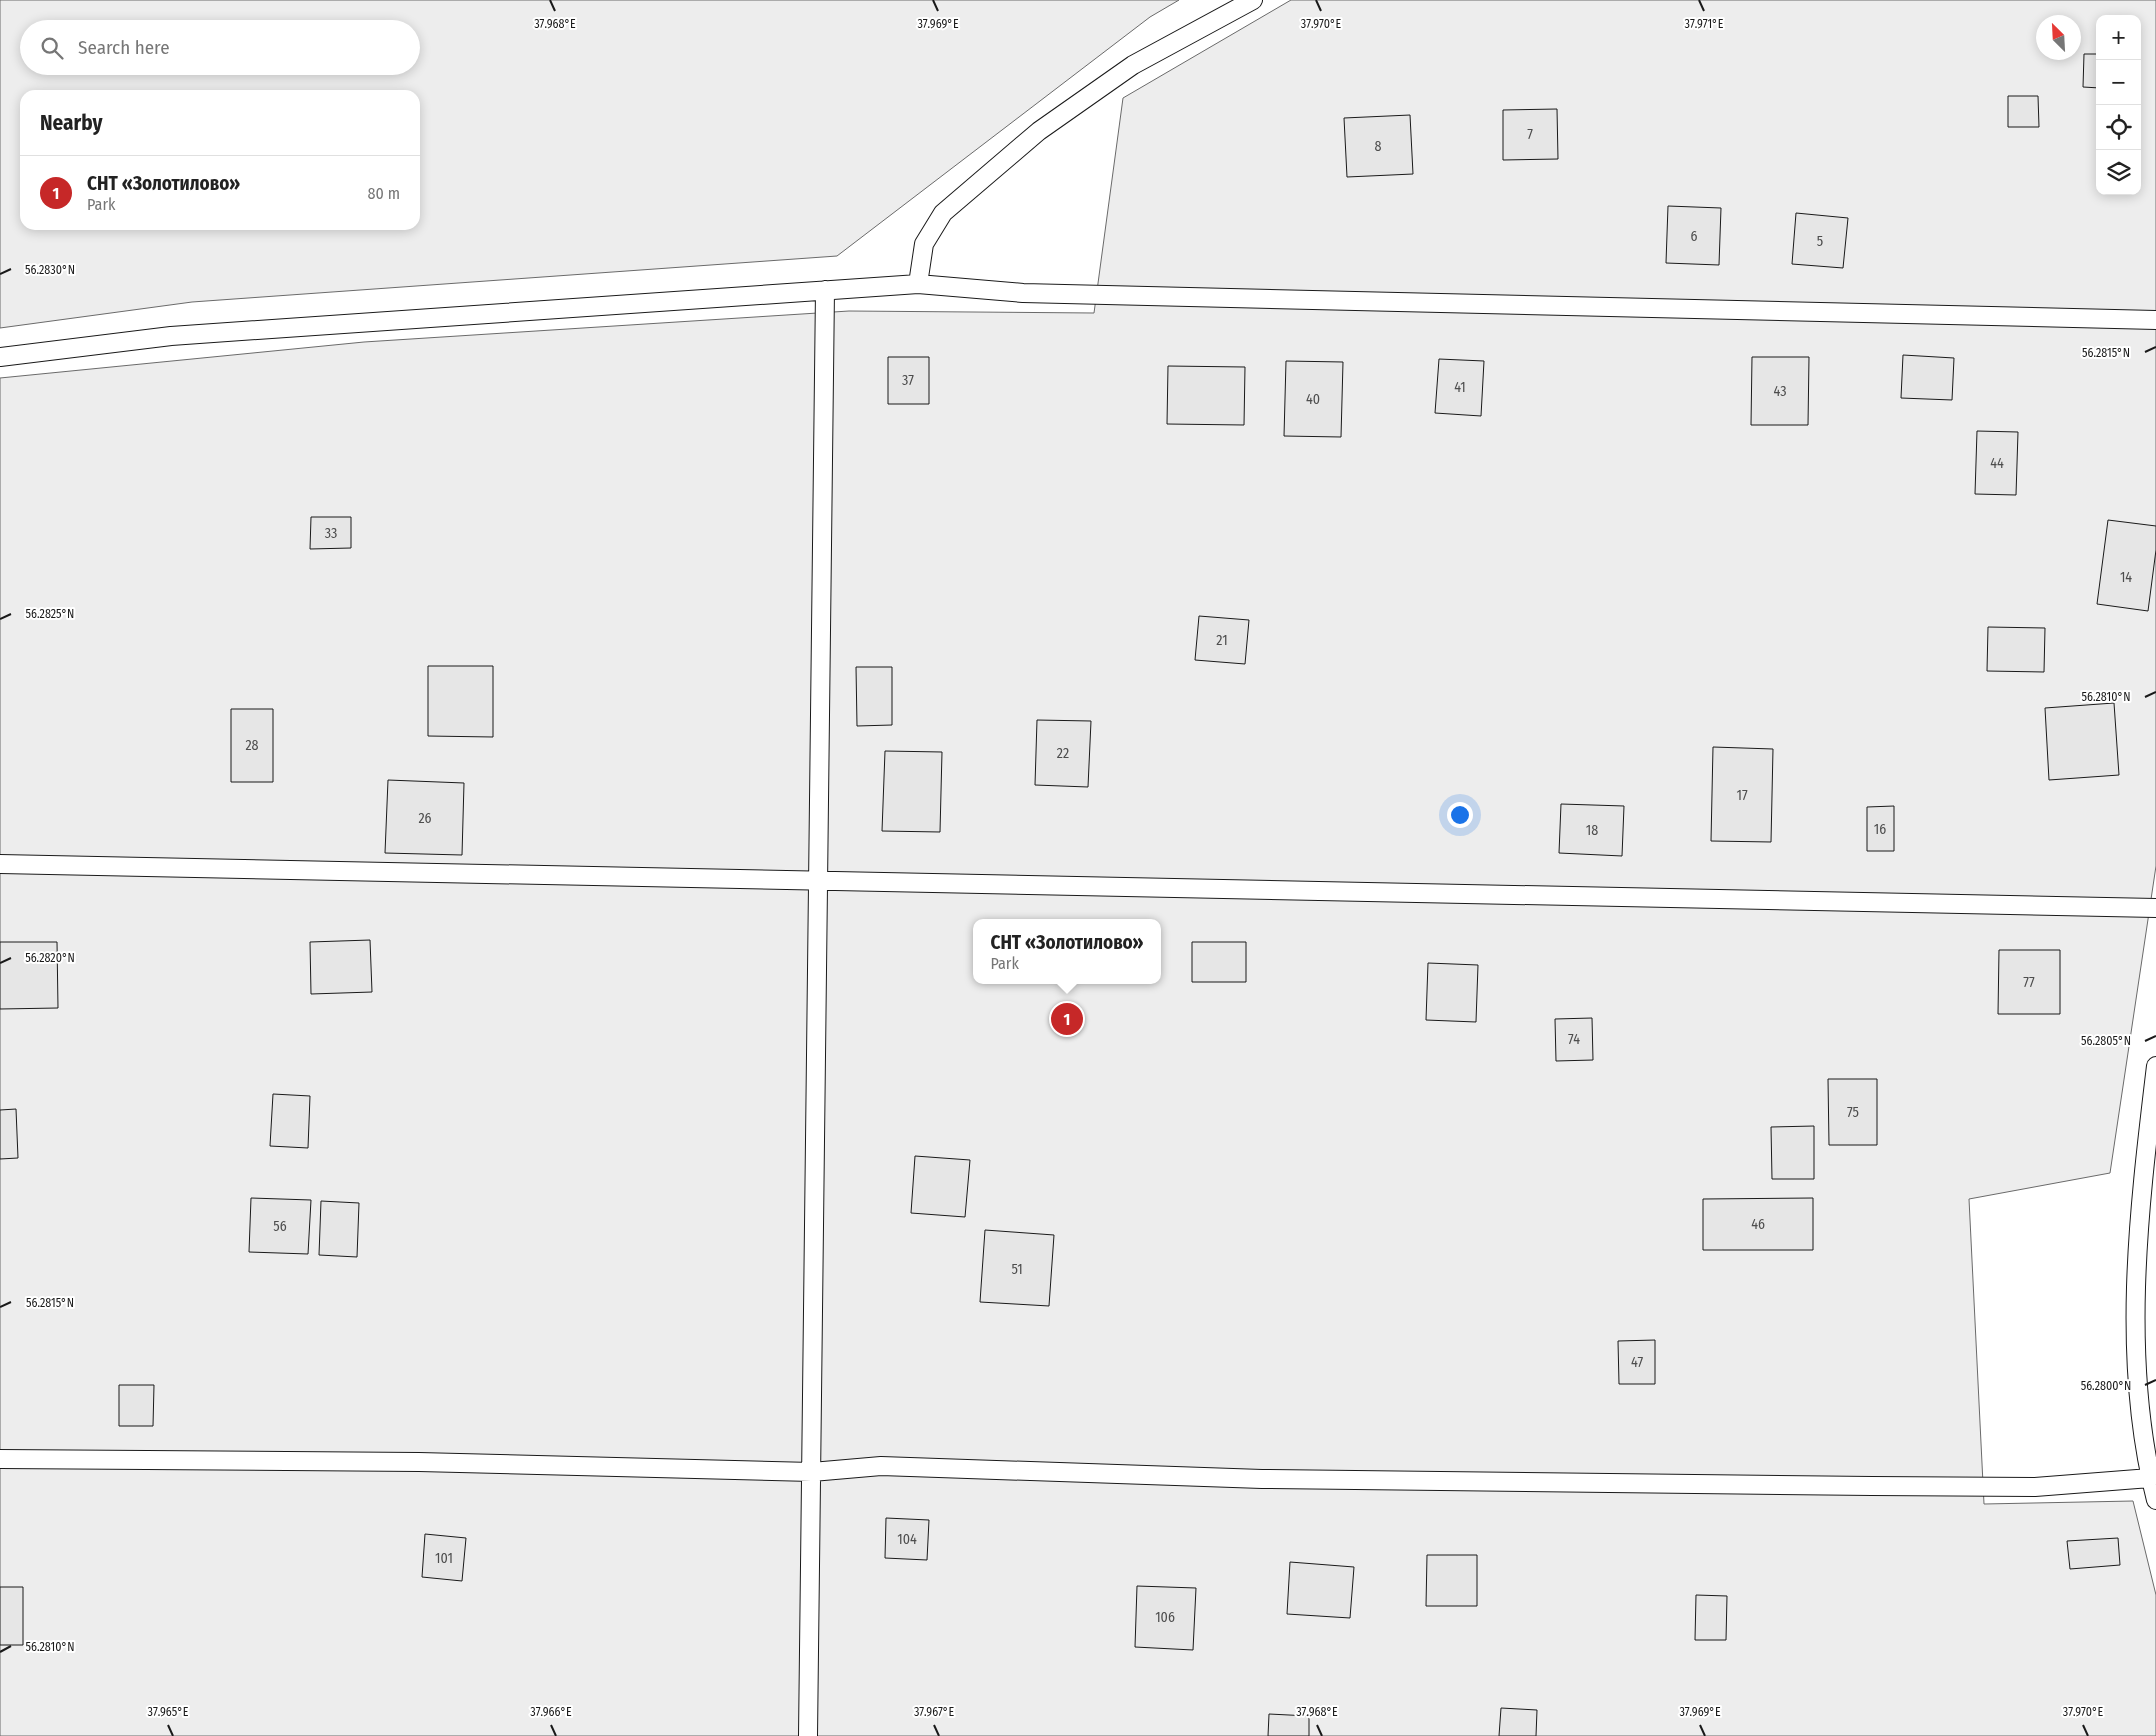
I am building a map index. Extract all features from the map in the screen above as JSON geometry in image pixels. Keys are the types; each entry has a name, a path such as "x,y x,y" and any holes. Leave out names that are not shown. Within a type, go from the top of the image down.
{"lane":[{"path":"918,284 924,244 943,213 1039,131 1133,65 1254,0"},
{"path":"0,357 171,336 918,284 1023,293 2156,320"},
{"path":"808,1736 825,290"},
{"path":"0,864 2156,908"},
{"path":"2156,1066 2145,1163 2136,1298 2138,1392 2150,1478 2156,1500"},
{"path":"0,1459 418,1462 812,1472 881,1466 1262,1479 2025,1487 2150,1478"}],"shaded area":[{"path":"0,0 1179,0 1150,17 837,256 192,302 0,328"},
{"path":"1291,0 2156,0 2156,866 2110,1173 1969,1199 1984,1504 2133,1501 2156,1595 2156,1736 0,1736 0,378 364,342 849,311 1094,313 1123,98"}],"building":[{"path":"2084,54 2096,54 2096,88 2083,87"},
{"path":"2008,96 2038,96 2039,127 2008,127"},
{"path":"1557,109 1558,159 1503,160 1503,110"},
{"path":"1410,115 1413,174 1347,177 1344,118"},
{"path":"1668,206 1721,208 1719,265 1666,263"},
{"path":"1796,213 1848,218 1843,268 1792,264"},
{"path":"1903,355 1954,358 1952,400 1901,398"},
{"path":"888,357 929,357 929,404 888,404"},
{"path":"1752,357 1809,357 1808,425 1751,425"},
{"path":"1439,359 1484,361 1481,416 1435,413"},
{"path":"1286,361 1343,362 1341,437 1284,436"},
{"path":"1168,366 1245,367 1244,425 1167,424"},
{"path":"1977,431 2018,432 2016,495 1975,494"},
{"path":"311,517 351,517 351,548 310,549"},
{"path":"2108,520 2156,526 2156,550 2148,611 2097,604"},
{"path":"1199,616 1249,620 1245,664 1195,660"},
{"path":"1988,627 2045,628 2044,672 1987,671"},
{"path":"428,666 493,666 493,737 428,736"},
{"path":"856,667 892,667 892,725 857,726"},
{"path":"2114,703 2119,775 2049,780 2045,708"},
{"path":"231,709 273,709 273,782 231,782"},
{"path":"1037,720 1091,721 1088,787 1035,785"},
{"path":"1713,747 1773,749 1771,842 1711,841"},
{"path":"885,751 942,752 940,832 882,831"},
{"path":"388,780 464,783 462,855 385,853"},
{"path":"1561,804 1624,806 1622,856 1559,853"},
{"path":"1894,806 1894,851 1867,851 1867,807"},
{"path":"370,940 372,992 311,994 310,942"},
{"path":"0,942 57,942 58,1008 0,1009"},
{"path":"1192,942 1246,942 1246,982 1192,982"},
{"path":"1999,950 2060,950 2060,1014 1998,1014"},
{"path":"1428,963 1478,965 1476,1022 1426,1020"},
{"path":"1592,1018 1593,1060 1556,1061 1555,1019"},
{"path":"1828,1079 1877,1079 1877,1145 1829,1145"},
{"path":"273,1094 310,1096 308,1148 270,1146"},
{"path":"16,1109 18,1158 0,1159 0,1110"},
{"path":"1814,1126 1814,1179 1772,1179 1771,1127"},
{"path":"915,1156 970,1160 965,1217 911,1213"},
{"path":"251,1198 311,1200 308,1254 249,1252"},
{"path":"1813,1198 1813,1250 1703,1250 1703,1199"},
{"path":"321,1201 359,1203 357,1257 319,1255"},
{"path":"985,1230 1054,1235 1049,1306 980,1302"},
{"path":"1655,1340 1655,1384 1619,1384 1618,1341"},
{"path":"119,1385 154,1385 153,1426 119,1426"},
{"path":"886,1518 929,1520 927,1560 885,1558"},
{"path":"425,1534 466,1538 462,1581 422,1577"},
{"path":"2118,1538 2120,1565 2070,1569 2067,1541"},
{"path":"1427,1555 1477,1555 1477,1606 1426,1606"},
{"path":"1290,1562 1354,1567 1350,1618 1287,1614"},
{"path":"1137,1586 1196,1588 1193,1650 1135,1647"},
{"path":"0,1587 23,1587 23,1645 0,1645"},
{"path":"1696,1595 1727,1596 1726,1640 1695,1640"},
{"path":"1501,1708 1537,1710 1536,1736 1499,1736"},
{"path":"1269,1714 1309,1716 1309,1736 1268,1736"}],"place":[{"name":"СНТ «Золотилово»","path":"1067,1019"}]}
